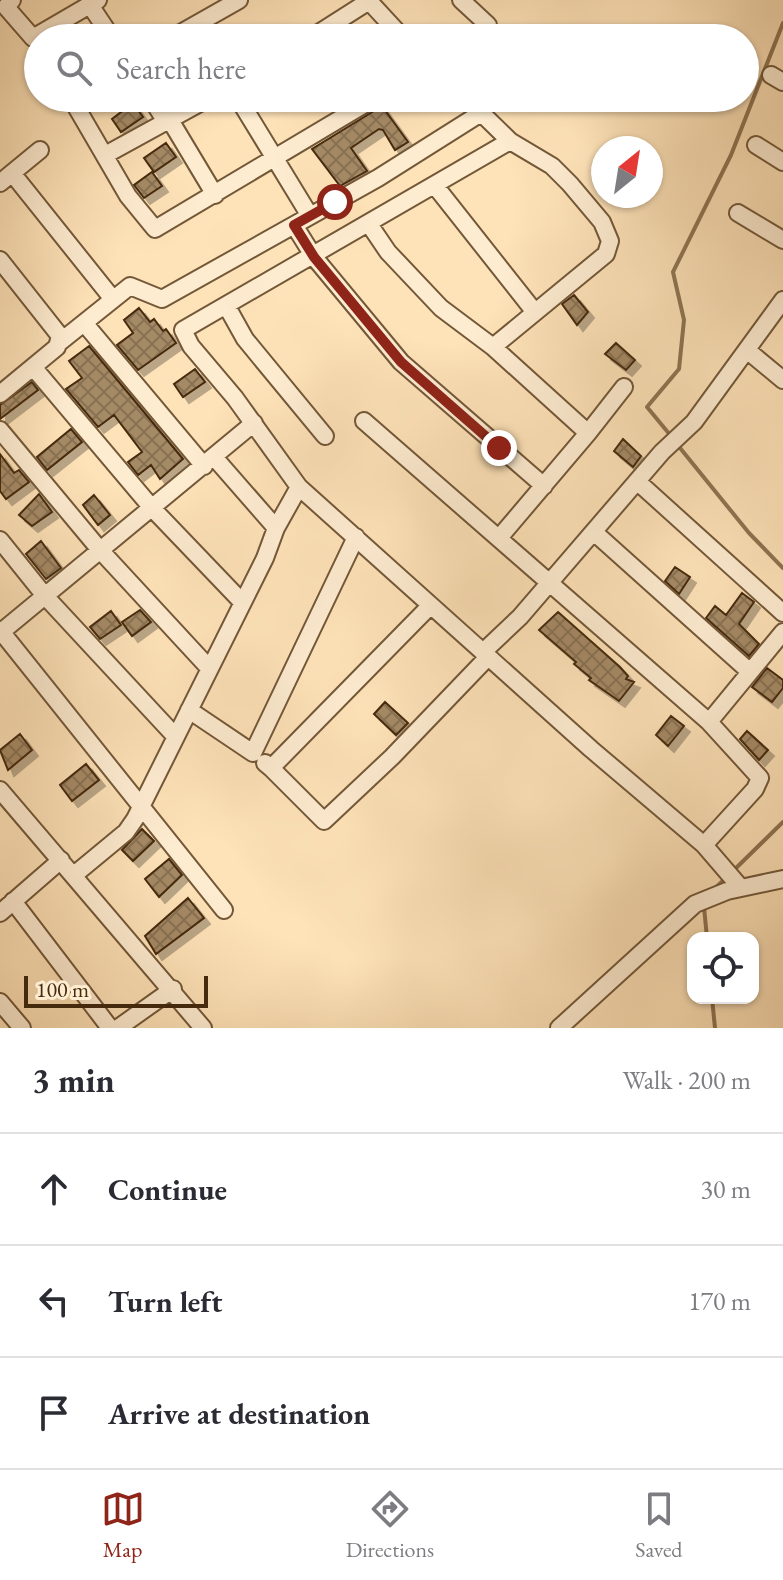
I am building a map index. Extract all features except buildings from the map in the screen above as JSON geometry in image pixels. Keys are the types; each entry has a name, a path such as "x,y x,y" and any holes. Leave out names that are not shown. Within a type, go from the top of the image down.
{"street":[{"path":"197,24 239,0"},
{"path":"461,0 487,24"},
{"path":"333,24 368,1 390,24"},
{"path":"62,24 94,2 105,24"},
{"path":"5,5 24,28"},
{"path":"80,112 107,154 128,196 155,229 352,112"},
{"path":"161,112 215,195"},
{"path":"107,154 184,112"},
{"path":"247,112 310,216"},
{"path":"0,394 130,286 162,299 433,146 481,113 510,141 552,166 602,222 610,241 606,254 493,347"},
{"path":"510,141 436,187 183,330 191,346 254,423 299,487 704,845 732,882"},
{"path":"756,145 783,162"},
{"path":"40,150 6,178 112,298"},
{"path":"436,187 534,311"},
{"path":"738,213 783,240"},
{"path":"369,224 388,252 441,308 493,347 588,433"},
{"path":"294,225 314,257 401,362 544,486"},
{"path":"3,271 60,336 60,342"},
{"path":"189,710 253,753 324,821 392,757 595,533 662,452 687,428 748,351 783,300"},
{"path":"226,305 245,339 325,436"},
{"path":"85,324 209,462 276,528"},
{"path":"748,351 783,380"},
{"path":"33,367 152,508 242,602"},
{"path":"499,538 624,387"},
{"path":"364,421 709,722 760,778 755,789 704,845"},
{"path":"224,910 0,632 254,423"},
{"path":"0,430 100,550 209,668"},
{"path":"639,483 783,613"},
{"path":"74,875 126,832 299,487"},
{"path":"595,533 749,671"},
{"path":"253,753 356,537"},
{"path":"0,540 45,596 175,736"},
{"path":"271,768 430,606"},
{"path":"709,722 783,632"},
{"path":"0,790 173,989 203,1028"},
{"path":"0,913 61,860"},
{"path":"559,1028 695,904 732,882 783,879"},
{"path":"13,901 110,1028"},
{"path":"118,1028 173,989"},
{"path":"0,1002 14,1026"}],"waterway":[{"path":"759,84 783,23"},
{"path":"671,436 647,407 679,369 684,320 673,272 731,155 748,112"},
{"path":"676,443 749,533 783,568"},
{"path":"733,871 783,822"},
{"path":"713,890 727,877"},
{"path":"704,907 706,932"},
{"path":"713,1004 715,1028"}],"route":[{"path":"335,202 294,225 314,257 401,362 499,448"}]}
